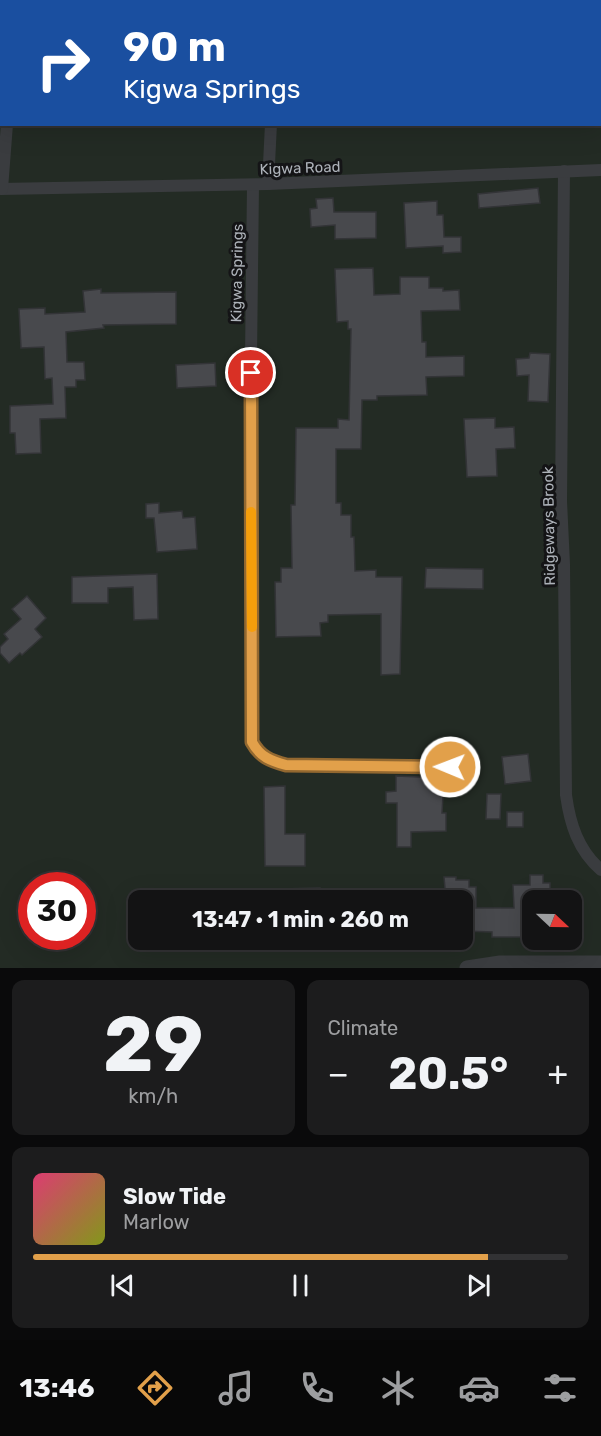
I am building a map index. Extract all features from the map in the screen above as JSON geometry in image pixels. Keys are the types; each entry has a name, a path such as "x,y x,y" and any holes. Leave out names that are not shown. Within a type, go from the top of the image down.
{"street":[{"path":"1,189 7,126"},
{"path":"268,184 271,126"},
{"name":"Kigwa Road","path":"1,189 253,185 601,170"},
{"name":"Ridgeways Brook","path":"564,171 561,501 564,564 566,795 573,829 578,840 587,855 601,870"},
{"name":"Kigwa Springs","path":"253,185 250,444 252,742 262,756 286,765 474,768"},
{"path":"467,968 500,963 601,963"}],"shaded area":[{"path":"0,126 601,126 601,968 0,968"}],"building":[{"path":"538,188 540,203 479,208 478,194"},
{"path":"333,198 334,212 376,212 376,238 335,239 335,225 311,227 310,209 317,208 316,199"},
{"path":"437,201 437,215 443,215 444,237 461,237 461,252 443,253 443,246 406,248 404,203"},
{"path":"373,268 374,295 400,294 400,277 429,277 429,288 443,288 443,291 459,290 460,310 421,311 422,342 426,342 426,357 464,356 464,376 426,377 427,395 377,396 377,400 362,400 361,449 336,449 336,503 341,503 341,515 351,515 355,571 376,570 376,577 402,577 400,674 381,675 381,614 328,615 328,622 320,623 321,636 276,637 275,582 281,582 281,568 292,568 291,505 295,505 296,428 338,428 338,419 349,420 351,329 348,329 348,321 337,322 335,269"},
{"path":"101,289 101,293 176,292 176,324 103,325 104,328 66,332 67,362 84,362 85,380 76,380 76,387 65,387 66,418 40,419 41,453 16,454 15,433 10,433 10,406 53,404 52,378 45,379 44,347 21,348 19,309 45,308 45,314 85,312 83,291"},
{"path":"530,353 550,354 548,402 528,401 529,375 517,376 516,359 529,358"},
{"path":"215,363 216,386 177,388 176,365"},
{"path":"495,418 495,428 514,427 515,448 496,449 497,476 467,477 464,419"},
{"path":"159,503 159,513 182,511 183,518 195,517 197,549 157,552 154,518 146,518 146,504"},
{"path":"426,568 483,569 483,589 425,588"},
{"path":"157,574 158,619 134,620 133,587 108,588 108,603 72,603 72,577"},
{"path":"27,596 46,618 35,629 42,637 9,663 0,653 0,647 8,639 4,634 21,619 12,609"},
{"path":"528,754 531,781 505,784 502,757"},
{"path":"396,776 444,778 442,813 446,813 446,831 411,832 411,847 397,847 397,803 386,803 386,792 396,791"},
{"path":"285,786 285,834 305,834 305,866 265,866 264,787"},
{"path":"487,794 501,794 500,819 486,819"},
{"path":"507,812 523,812 523,827 507,827"},
{"path":"530,875 543,875 543,883 550,883 550,890 522,890 522,937 492,937 492,932 473,931 473,890 445,890 444,877 469,880 469,887 476,887 476,908 514,908 513,885 530,885"},
{"path":"320,888 320,890 279,890"}],"slow traffic":[{"path":"251,512 252,627"}],"route":[{"path":"251,373 252,742 256,750 272,761 286,765 450,767"}]}
